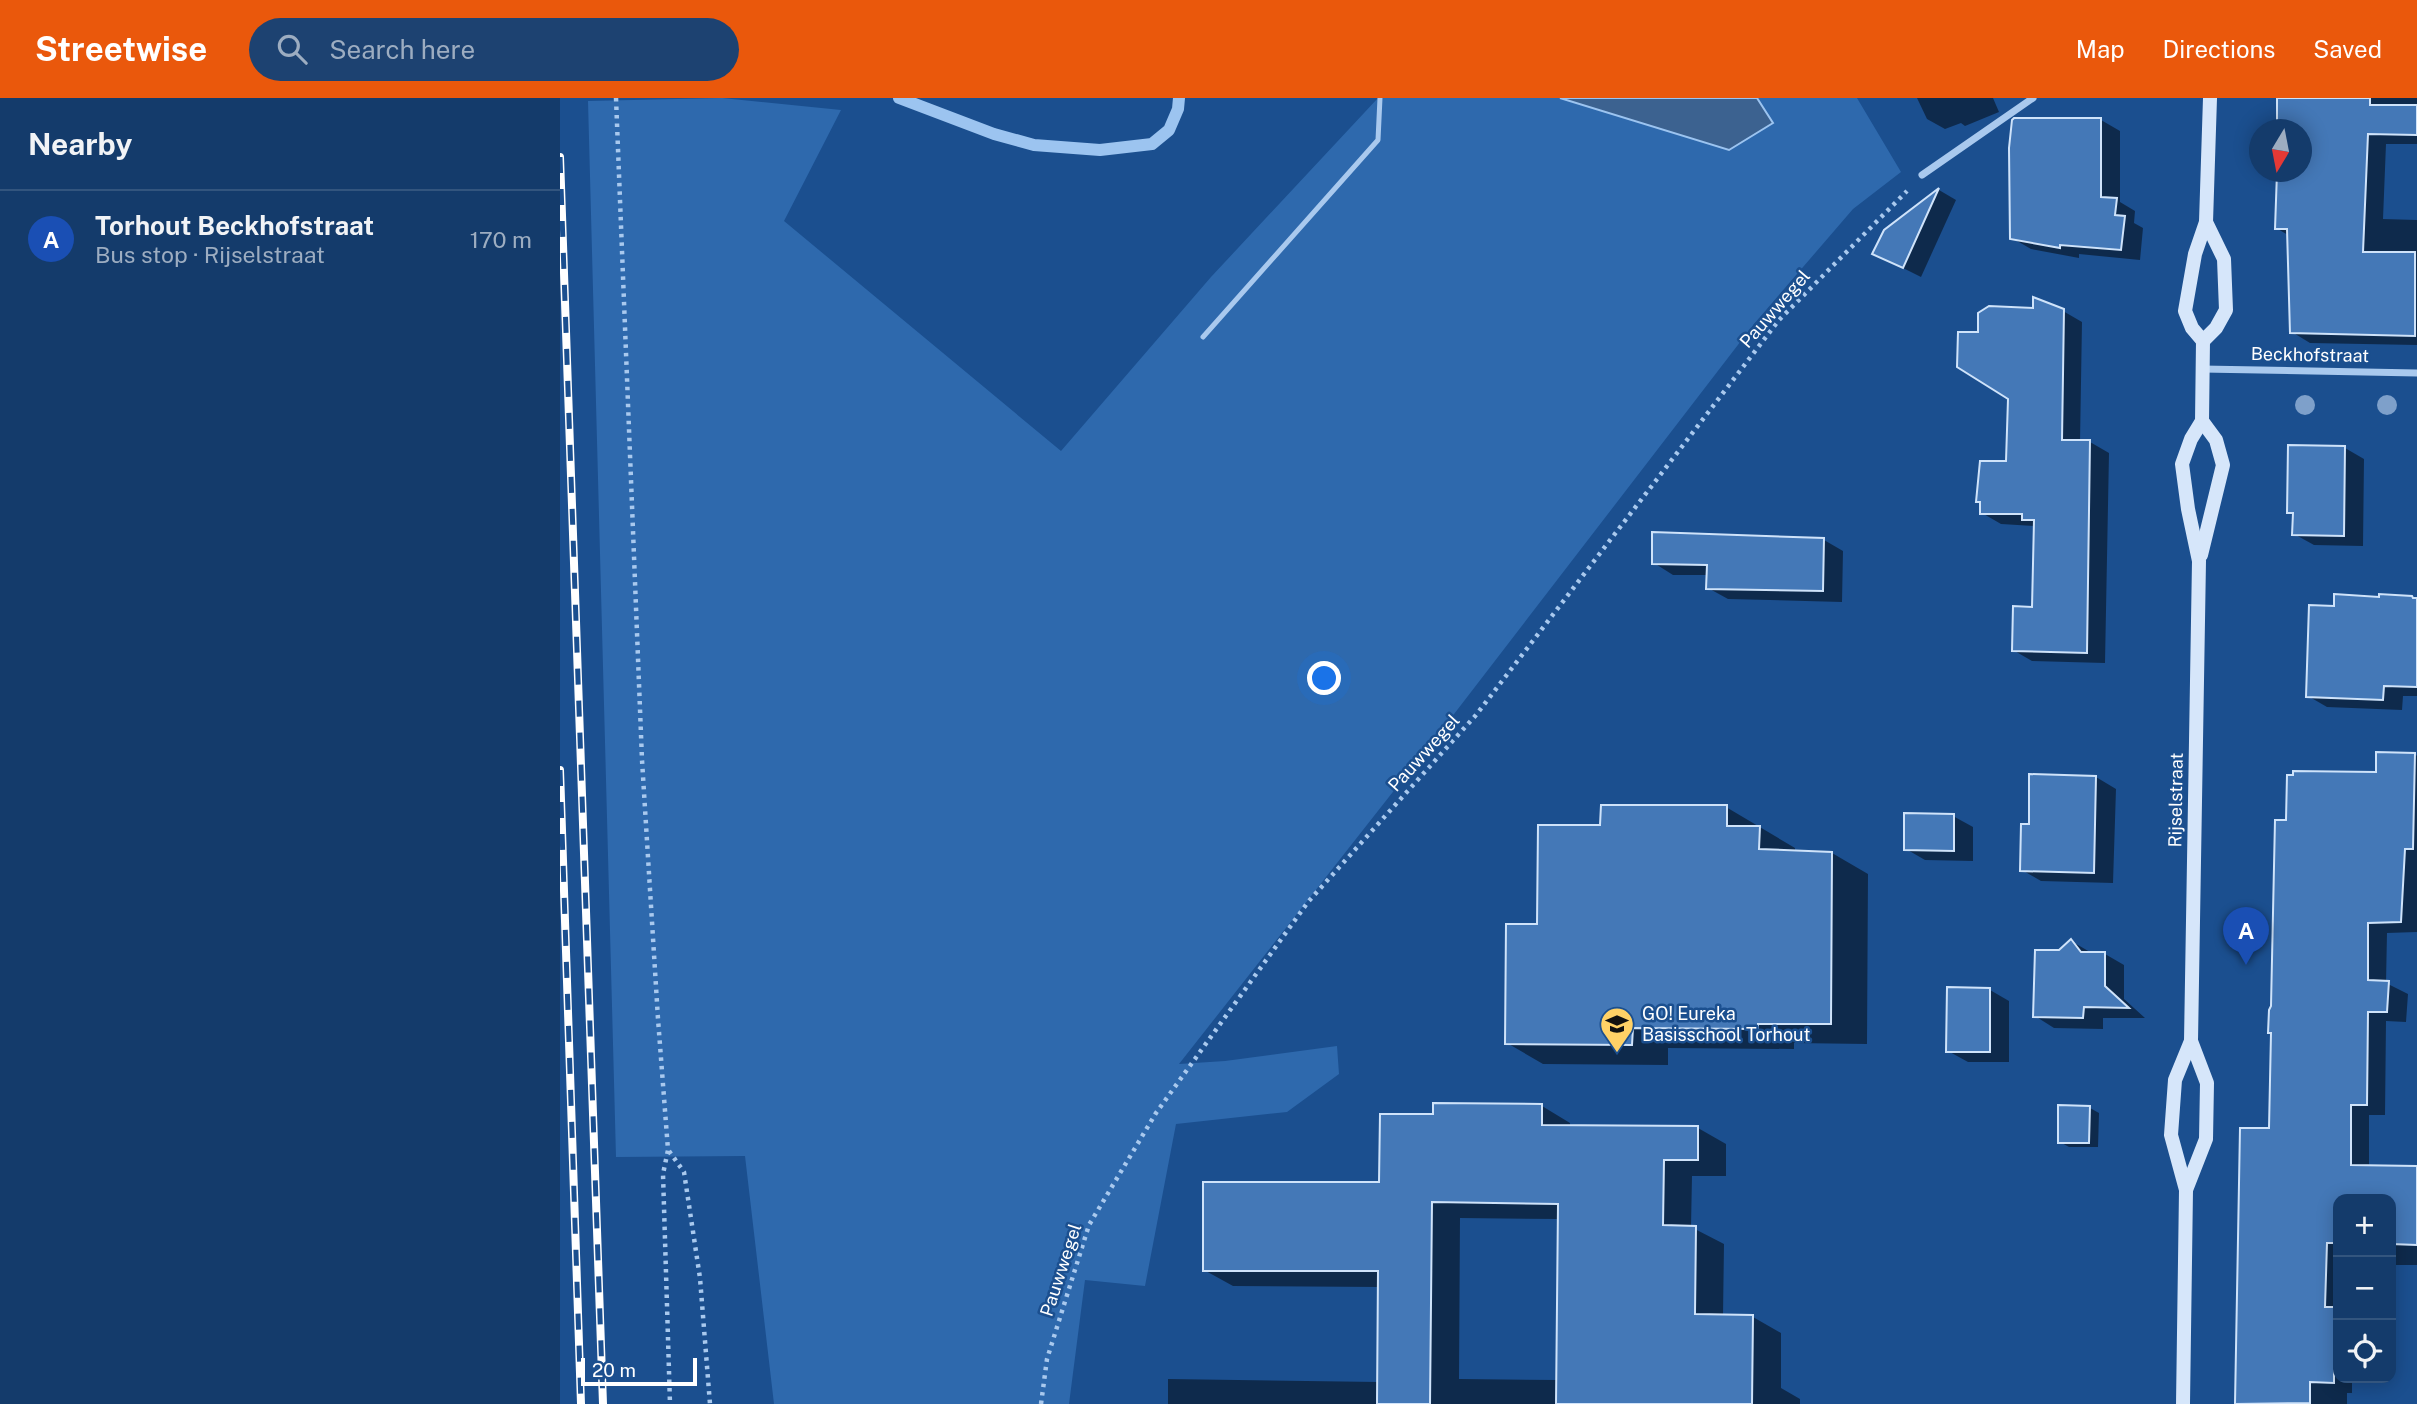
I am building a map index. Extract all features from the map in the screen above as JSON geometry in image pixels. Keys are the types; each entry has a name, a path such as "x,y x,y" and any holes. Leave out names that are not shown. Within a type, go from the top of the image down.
{"street":[{"path":"1922,175 2033,98"},
{"path":"2206,222 2224,259 2226,310 2216,328 2203,341 2192,328 2185,311 2195,254 2206,222 2210,98"},
{"name":"Rijselstraat","path":"2183,1404 2186,1190 2171,1135 2175,1080 2191,1041 2199,561 2182,464 2190,439 2202,421 2203,341"},
{"name":"Beckhofstraat","path":"2202,369 2417,373"},
{"name":"Rijselstraat","path":"2199,561 2223,465 2216,440 2202,421"},
{"name":"Rijselstraat","path":"2186,1190 2206,1139 2207,1083 2191,1041"}],"lane":[{"path":"1203,337 1378,140 1380,98"}],"path":[{"path":"616,99 642,760 668,1150 663,1174 670,1404"},
{"name":"Pauwwegel","path":"1041,1404 1047,1359 1089,1225 1156,1113 1308,902 1484,705 1779,320 1922,175"},
{"path":"668,1150 684,1172 700,1279 710,1404"}],"shaded area":[{"path":"722,98 841,110 784,221 1061,451 1211,277 1378,98 1857,98 1901,172 1853,209 1754,324 1451,718 1179,1064 1225,1061 1337,1046 1339,1074 1287,1112 1176,1124 1145,1286 1085,1280 1069,1404 774,1404 745,1156 616,1157 588,101"},
{"path":"1560,98 1757,98 1773,123 1729,150"}],"building":[{"path":"2277,98 2370,98 2370,105 2417,105 2417,135 2368,134 2363,252 2415,252 2415,336 2290,333 2287,229 2275,229 2277,182 2312,182 2312,119 2277,119"},
{"path":"2014,118 2101,118 2101,197 2117,198 2115,215 2125,216 2121,250 2060,245 2060,248 2010,239 2009,148"},
{"path":"1939,188 1903,268 1872,254 1884,230"},
{"path":"2033,297 2064,309 2062,440 2090,440 2087,653 2012,651 2013,606 2032,607 2034,520 2022,520 2022,514 1980,514 1980,502 1976,502 1980,461 2006,461 2008,399 1957,367 1958,332 1978,332 1978,313 1989,306 2033,308"},
{"path":"2288,445 2345,446 2344,536 2292,535 2293,513 2287,513"},
{"path":"1652,532 1824,538 1823,591 1706,589 1707,565 1652,564"},
{"path":"2334,594 2379,597 2379,594 2417,598 2417,687 2384,686 2383,700 2306,697 2309,605 2334,606"},
{"path":"2376,752 2415,753 2413,849 2405,849 2401,922 2368,923 2368,980 2389,981 2387,1012 2368,1012 2367,1105 2351,1105 2351,1165 2417,1166 2417,1245 2396,1244 2396,1194 2333,1194 2333,1243 2327,1243 2325,1307 2333,1307 2333,1383 2310,1382 2310,1403 2235,1404 2240,1128 2269,1128 2271,1033 2268,1033 2271,1006 2275,820 2286,820 2287,775 2293,775 2293,771 2376,772"},
{"path":"2029,774 2096,776 2094,873 2020,871 2021,824 2029,824"},
{"path":"1601,805 1727,805 1727,826 1760,826 1759,849 1832,852 1831,1024 1758,1024 1758,1029 1633,1028 1632,1045 1505,1044 1506,924 1537,924 1538,825 1600,825"},
{"path":"1904,813 1954,814 1954,851 1904,850"},
{"path":"2071,939 2081,952 2105,952 2105,986 2129,1008 2084,1007 2083,1018 2033,1017 2035,950 2059,950"},
{"path":"1947,987 1990,988 1990,1052 1946,1052"},
{"path":"1433,1103 1542,1104 1542,1125 1698,1126 1698,1160 1664,1160 1663,1225 1696,1226 1695,1314 1753,1315 1752,1404 1556,1404 1558,1204 1432,1202 1430,1404 1377,1404 1378,1271 1203,1271 1203,1182 1379,1182 1380,1114 1433,1114"},
{"path":"2058,1105 2090,1106 2089,1143 2058,1143"}],"waterway":[{"path":"899,98 994,134 1034,145 1100,150 1152,144 1169,130 1178,109 1179,98"}],"railway":[{"path":"560,157 603,1404"},
{"path":"560,770 581,1404"}],"place":[{"name":"Torhout Beckhofstraat","path":"2246,965"},
{"name":"GO! Eureka Basisschool Torhout","path":"1617,1054"}]}
